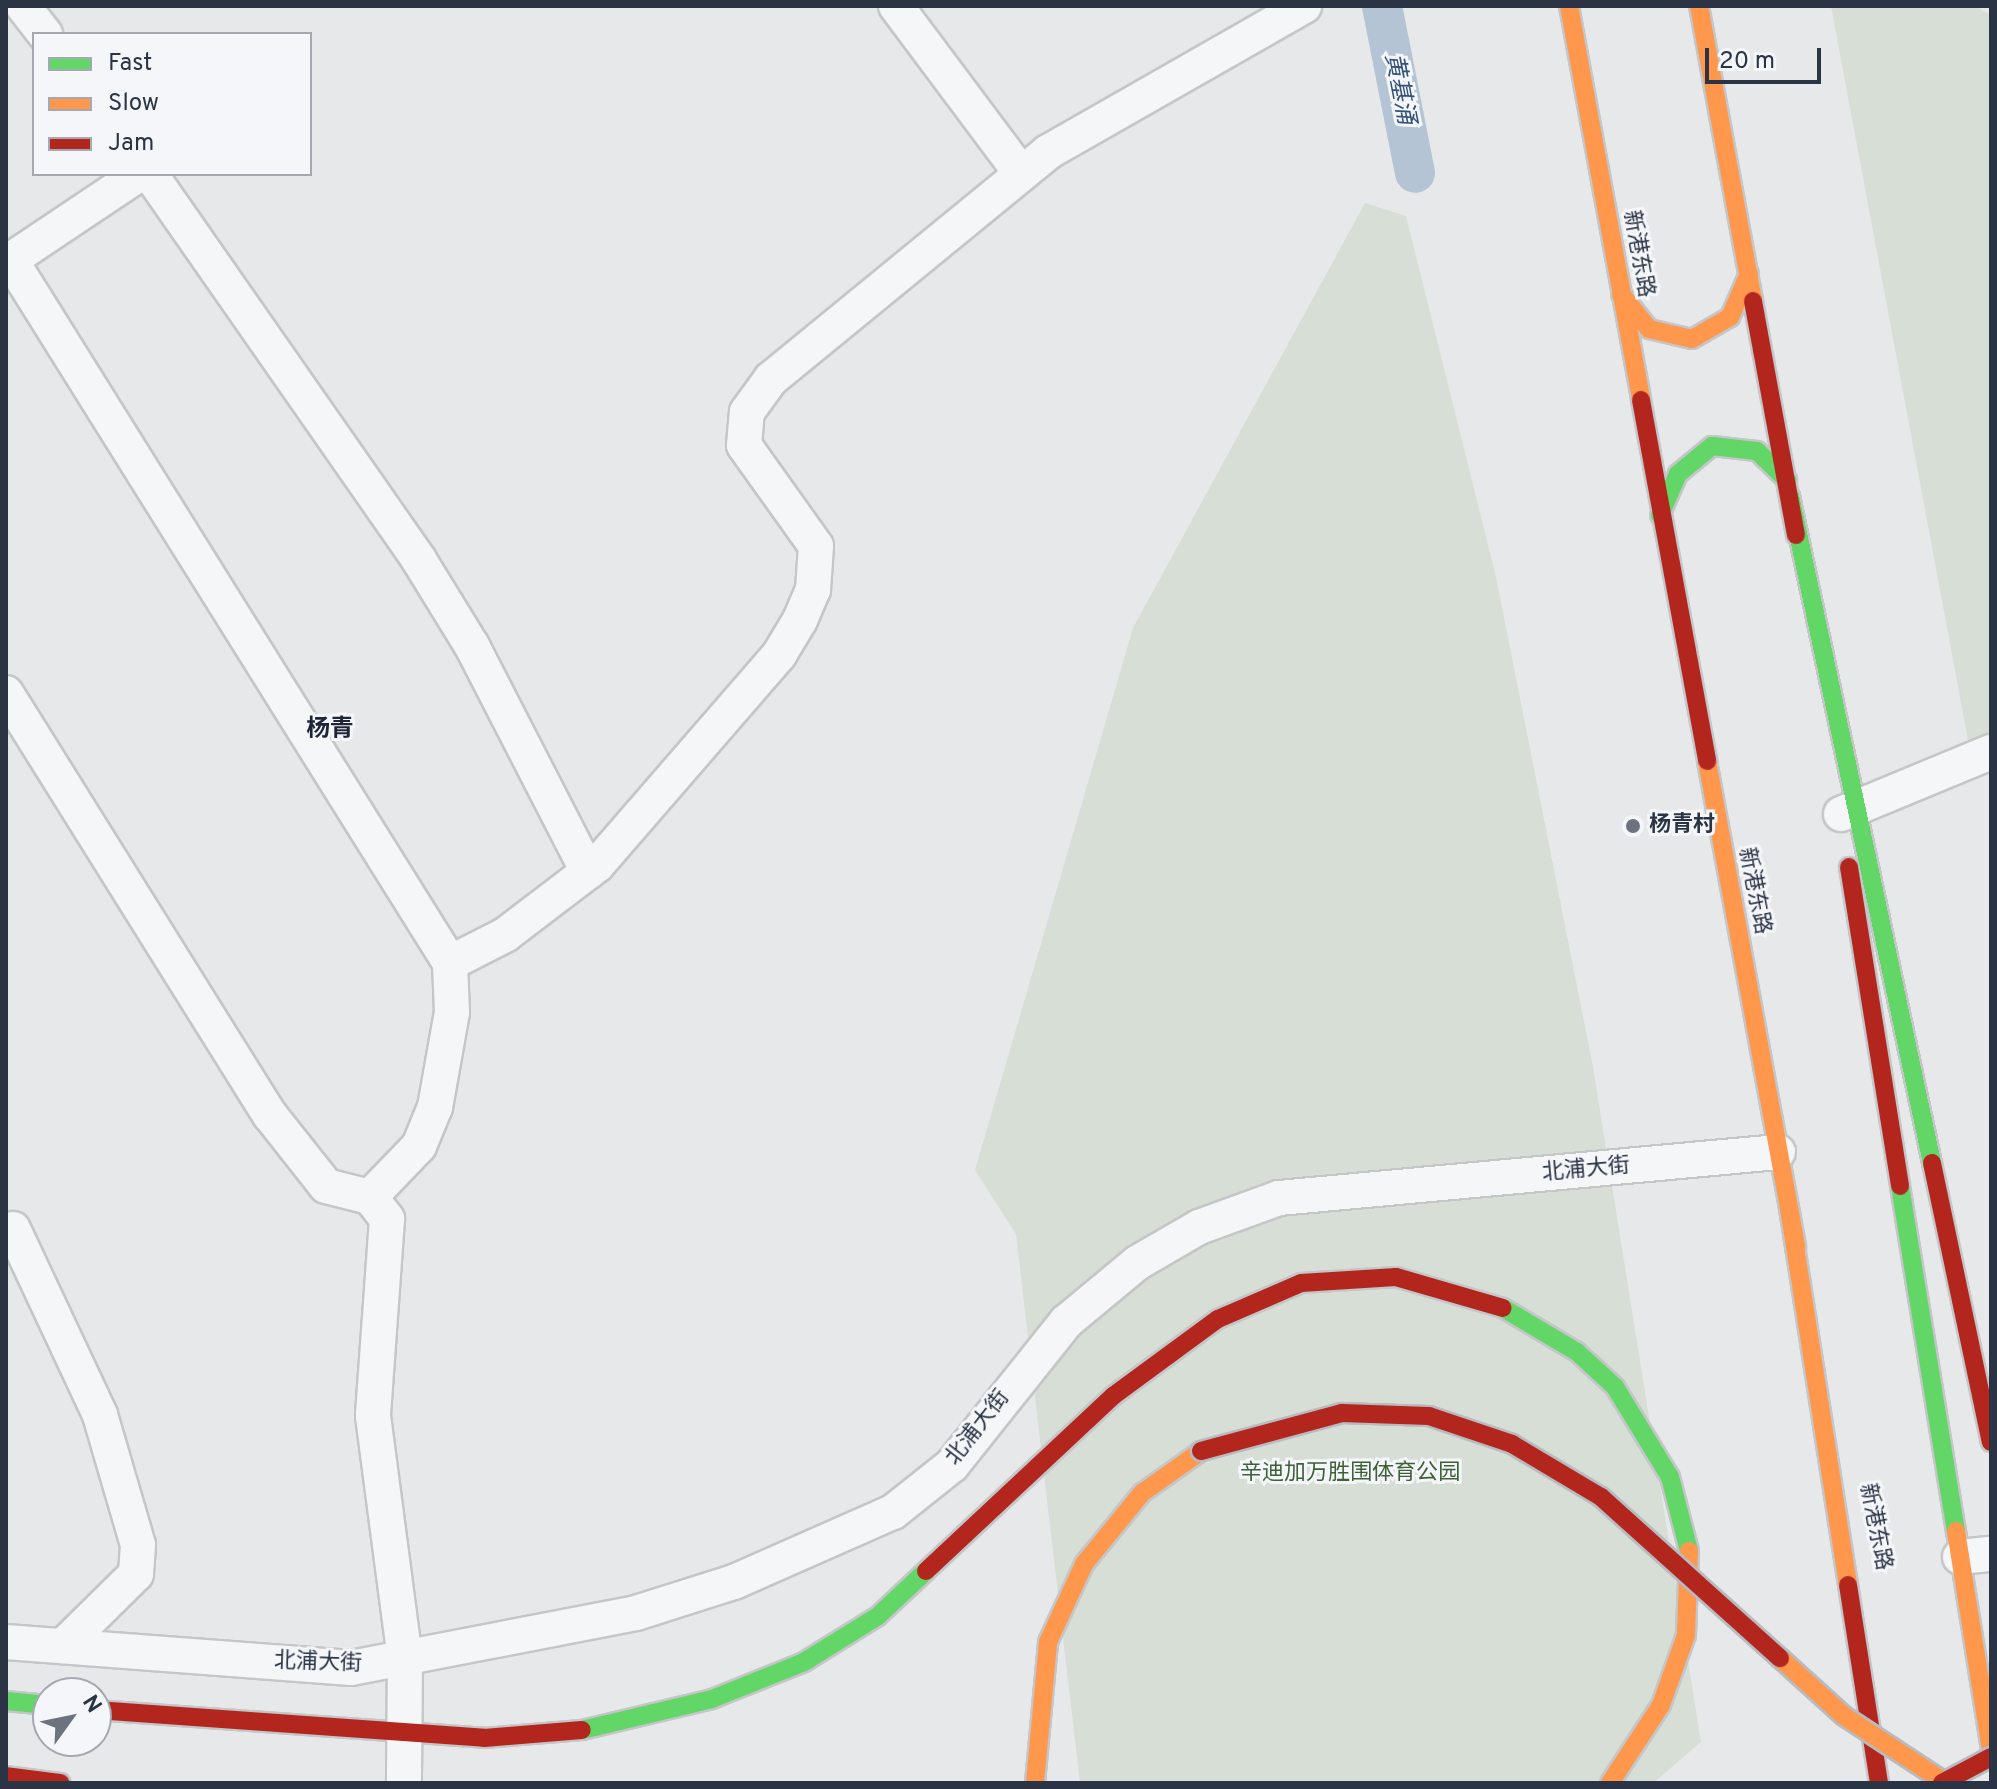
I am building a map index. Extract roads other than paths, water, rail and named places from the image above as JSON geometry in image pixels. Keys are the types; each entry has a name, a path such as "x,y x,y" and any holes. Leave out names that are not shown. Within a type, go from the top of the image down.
{"main road":[{"name":"新港东路","path":"1569,6 1778,1152 1899,1783"},
{"path":"1699,6 1849,810 1975,1556 1991,1750"},
{"path":"1621,294 1649,329 1692,339 1730,317 1749,274"},
{"path":"1660,515 1678,474 1712,446 1757,451 1788,488"},
{"path":"1849,810 1991,1442"},
{"path":"1789,1208 1879,1783"},
{"path":"112,1711 484,1738 600,1729 712,1699 804,1662 878,1616 1113,1396 1218,1319 1301,1283 1396,1277 1491,1301 1577,1352 1615,1387 1670,1477 1692,1563 1686,1635 1661,1705 1610,1783"},
{"path":"1035,1783 1048,1642 1084,1564 1142,1493 1201,1451 1342,1413 1429,1416 1512,1444 1601,1497 1832,1706 1944,1783 1991,1757"},
{"path":"6,1701 32,1703"},
{"path":"6,1776 61,1783"}],"street":[{"path":"23,6 43,32"},
{"path":"896,6 1021,173"},
{"path":"450,963 505,935 588,872 779,655 813,590 816,546 744,445 747,412 771,379 854,306 1021,173 1136,96 1304,6"},
{"path":"136,176 8,261 450,963 452,1012 435,1107 419,1146 370,1197"},
{"path":"151,176 419,560 472,646 588,872"},
{"path":"6,693 270,1115 326,1186 370,1197 387,1219 373,1416 405,1660 404,1783"},
{"path":"1849,810 1991,752"},
{"name":"北浦大街","path":"6,1642 351,1668 636,1613 734,1582 893,1512 952,1465 1066,1322 1137,1263 1199,1227 1279,1198 1778,1152"},
{"path":"13,1229 100,1415 138,1545 136,1574 63,1646"}],"waterway":[{"name":"黄基涌","path":"1382,6 1415,173"}],"place":[{"name":"杨青村","path":"1633,826"}],"district":[{"name":"杨青","path":"330,731"}],"park label":[{"name":"辛迪加万胜围体育公园","path":"1350,1474"}]}
